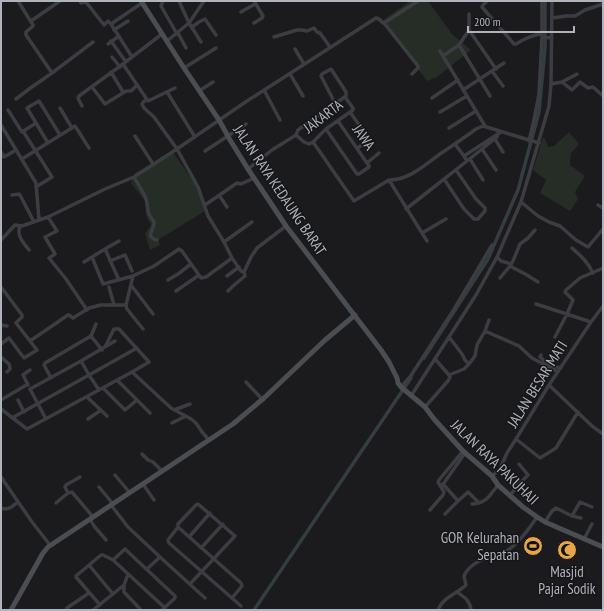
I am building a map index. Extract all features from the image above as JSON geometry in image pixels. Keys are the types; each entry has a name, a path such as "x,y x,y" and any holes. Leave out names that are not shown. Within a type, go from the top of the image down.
{"street":[{"path":"18,1 33,26 26,32 26,35 52,72"},
{"path":"31,21 60,1"},
{"path":"80,1 82,3 86,2 104,25 108,21 111,24 132,57"},
{"path":"163,1 161,6 186,48"},
{"path":"179,1 189,23 202,42"},
{"path":"198,1 201,6"},
{"path":"167,41 189,23 204,1"},
{"path":"384,23 418,1"},
{"path":"487,1 482,6 514,44 533,35 552,38"},
{"path":"529,141 539,94 542,1"},
{"path":"410,394 435,359 461,316 476,295 497,257 521,202 549,106 552,84 552,1"},
{"path":"111,24 142,2"},
{"name":"JALAN RAYA KEDAUNG BARAT","path":"142,2 286,226 381,350 402,388"},
{"path":"241,12 255,2 263,16 254,23"},
{"path":"552,18 575,16 585,10 603,4"},
{"path":"469,14 469,30 503,86"},
{"path":"1,240 14,225 20,226 48,217 105,189 134,177 264,90 376,18 384,23 418,66 412,74"},
{"path":"192,27 205,19 216,35"},
{"path":"114,30 128,21"},
{"path":"274,37 297,30 307,31 314,28 320,33 330,48"},
{"path":"444,56 459,45 469,30"},
{"path":"82,106 79,97 162,34"},
{"path":"108,44 119,36"},
{"path":"112,41 123,64 146,99 149,101 175,88"},
{"path":"16,99 93,42"},
{"path":"459,45 490,96"},
{"path":"184,68 216,48"},
{"path":"295,48 304,64"},
{"path":"440,51 485,126"},
{"path":"112,57 123,64"},
{"path":"464,90 504,63"},
{"name":"JAKARTA","path":"296,135 304,142 309,144 353,110 345,97 346,92 332,69 321,76 335,103"},
{"path":"111,72 123,92"},
{"path":"290,74 303,96"},
{"path":"552,84 562,82 577,74"},
{"path":"432,98 458,80"},
{"path":"199,91 213,82"},
{"path":"562,82 572,90 580,82 588,88 593,87 603,96"},
{"path":"92,87 105,104 123,92 131,91 137,85"},
{"path":"264,90 280,120"},
{"path":"167,92 195,137"},
{"path":"440,112 467,96"},
{"name":"JAKARTA","path":"248,169 272,150 296,135 298,130 345,97"},
{"path":"146,99 142,104 144,108 154,118 177,149 198,187 208,216 232,258 244,272"},
{"path":"48,143 27,108 39,101 60,135"},
{"path":"60,108 72,128"},
{"path":"8,110 52,177 36,187"},
{"path":"449,128 476,111"},
{"path":"350,112 369,140 357,148"},
{"name":"JAWA","path":"326,130 358,174 370,167 338,121"},
{"path":"23,131 36,123"},
{"path":"205,151 246,124"},
{"path":"1,125 36,183 39,220"},
{"path":"22,159 75,126 89,148"},
{"path":"313,142 354,201 389,180 405,177 418,170 476,129 483,126 538,143"},
{"path":"406,208 469,160 502,132"},
{"path":"464,156 502,132"},
{"path":"135,136 153,164"},
{"path":"495,139 503,152"},
{"path":"455,144 484,180"},
{"path":"482,149 496,170"},
{"path":"1,152 4,157 16,150"},
{"path":"367,163 380,153"},
{"path":"444,179 464,209 474,219 478,219 485,211 485,208 456,170"},
{"path":"134,177 146,199 148,213 154,222 151,237 157,240"},
{"path":"205,205 237,183 241,184 254,178"},
{"path":"389,180 427,241"},
{"path":"12,195 20,195 34,222"},
{"path":"219,195 227,207"},
{"path":"521,202 538,216 560,226 576,240 588,247 603,228"},
{"path":"598,205 603,208"},
{"path":"48,217 57,231 46,237 55,254 49,258 69,283 87,310"},
{"path":"422,233 446,219"},
{"path":"224,242 252,222"},
{"path":"20,226 20,238 29,250"},
{"path":"228,292 232,286 244,276 244,272 257,248 286,226"},
{"path":"500,278 513,262 520,244 535,230"},
{"path":"84,262 119,242"},
{"path":"402,388 453,311 492,245"},
{"path":"572,248 584,258 593,273"},
{"path":"105,249 119,280"},
{"path":"92,257 103,284 133,276 154,266 180,249 202,278 206,277 232,258"},
{"path":"110,261 125,255 132,271"},
{"path":"497,257 501,261 538,282"},
{"path":"168,280 191,264"},
{"path":"227,276 239,267"},
{"path":"555,337 573,300 565,292 566,290 580,278 601,269"},
{"path":"176,291 199,275"},
{"path":"133,276 126,305 128,312 143,328"},
{"path":"131,285 153,314"},
{"path":"1,287 22,315 16,322 37,350 24,358 9,338 1,344"},
{"path":"109,287 114,305"},
{"path":"30,341 68,315 73,318 101,304 126,305"},
{"path":"536,304 591,322"},
{"name":"JALAN BESAR MATI","path":"492,476 500,468 507,453 549,385 603,306"},
{"path":"11,610 43,553 50,545 233,424 263,400 324,341 355,315"},
{"path":"449,375 464,369 475,356 477,345 490,320"},
{"path":"51,378 44,365 45,363 91,336 96,324"},
{"path":"1,325 7,326"},
{"path":"1,408 27,429 149,362 119,329 114,329 104,348"},
{"path":"485,331 519,346 532,358 558,372"},
{"path":"91,336 104,348"},
{"path":"449,337 469,364"},
{"path":"30,389 115,342"},
{"path":"12,418 137,348"},
{"path":"541,355 540,357 542,359 552,366 560,368"},
{"path":"1,357 10,366 8,372"},
{"path":"425,407 450,377 435,359"},
{"path":"81,361 99,390"},
{"path":"30,370 23,375 46,419"},
{"path":"132,372 166,404 196,423 209,440"},
{"path":"117,380 150,413"},
{"path":"246,382 263,400"},
{"path":"1,400 28,384"},
{"path":"549,385 592,426 603,434"},
{"path":"103,388 125,410 137,400"},
{"name":"JALAN RAYA PAKUHAJI","path":"402,388 425,407 464,452 492,476 498,485 537,517 545,522 603,547"},
{"path":"87,396 107,416"},
{"path":"18,400 24,412"},
{"path":"174,410 190,404"},
{"path":"88,419 101,410"},
{"path":"516,439 540,458 556,448 578,412"},
{"path":"172,423 186,416"},
{"path":"458,501 446,488 444,483 464,452"},
{"path":"430,510 444,492 438,482 439,480 464,452"},
{"path":"142,454 162,471"},
{"path":"510,495 528,475 519,464"},
{"path":"115,475 130,493"},
{"path":"1,477 50,545"},
{"path":"68,493 65,486 80,477"},
{"path":"143,484 154,500"},
{"path":"472,504 486,500 498,485"},
{"path":"99,488 128,526 205,598"},
{"path":"56,503 68,493 72,492 91,518 94,526 106,540"},
{"path":"445,514 468,492 479,503"},
{"path":"1,508 10,508 18,502"},
{"path":"572,516 580,502 592,507"},
{"path":"190,584 202,571 214,559 235,536 199,504 196,504 178,524 178,527 168,540 169,543 202,571 241,606"},
{"path":"545,522 555,508 572,516 581,518"},
{"path":"189,537 210,513"},
{"path":"438,610 446,598 461,590 466,584 464,576 469,569 478,562 491,556 506,552 510,549 537,517"},
{"path":"201,548 223,524"},
{"path":"584,539 592,524"},
{"path":"178,527 241,583 242,586 232,598"},
{"path":"100,605 76,576 101,555 113,560 164,609 176,598 176,596 125,550 123,550 113,560"},
{"path":"147,569 160,557"},
{"path":"89,565 113,594"},
{"path":"128,574 124,585 124,593 140,609"},
{"path":"93,610 124,585"},
{"path":"66,610 89,592"},
{"path":"457,592 469,601 471,610"},
{"path":"135,610 140,609"}],"shaded area":[{"path":"410,1 428,1 452,34 471,50 437,77 427,81 382,21"},
{"path":"569,132 579,144 571,153 570,165 585,176 575,192 578,199 570,211 540,193 546,180 533,170 543,137 548,147 554,146"},
{"path":"173,152 198,188 205,211 158,240 160,245 150,250 145,233 151,226 146,215 145,201 131,183 135,173 147,166 151,168"}],"waterway":[{"path":"424,358 488,259 518,190 539,112 545,48 545,1"},
{"path":"254,610 411,378"}],"place":[{"name":"GOR Kelurahan Sepatan","path":"533,546"},
{"name":"Masjid Pajar Sodik","path":"567,550"}]}
